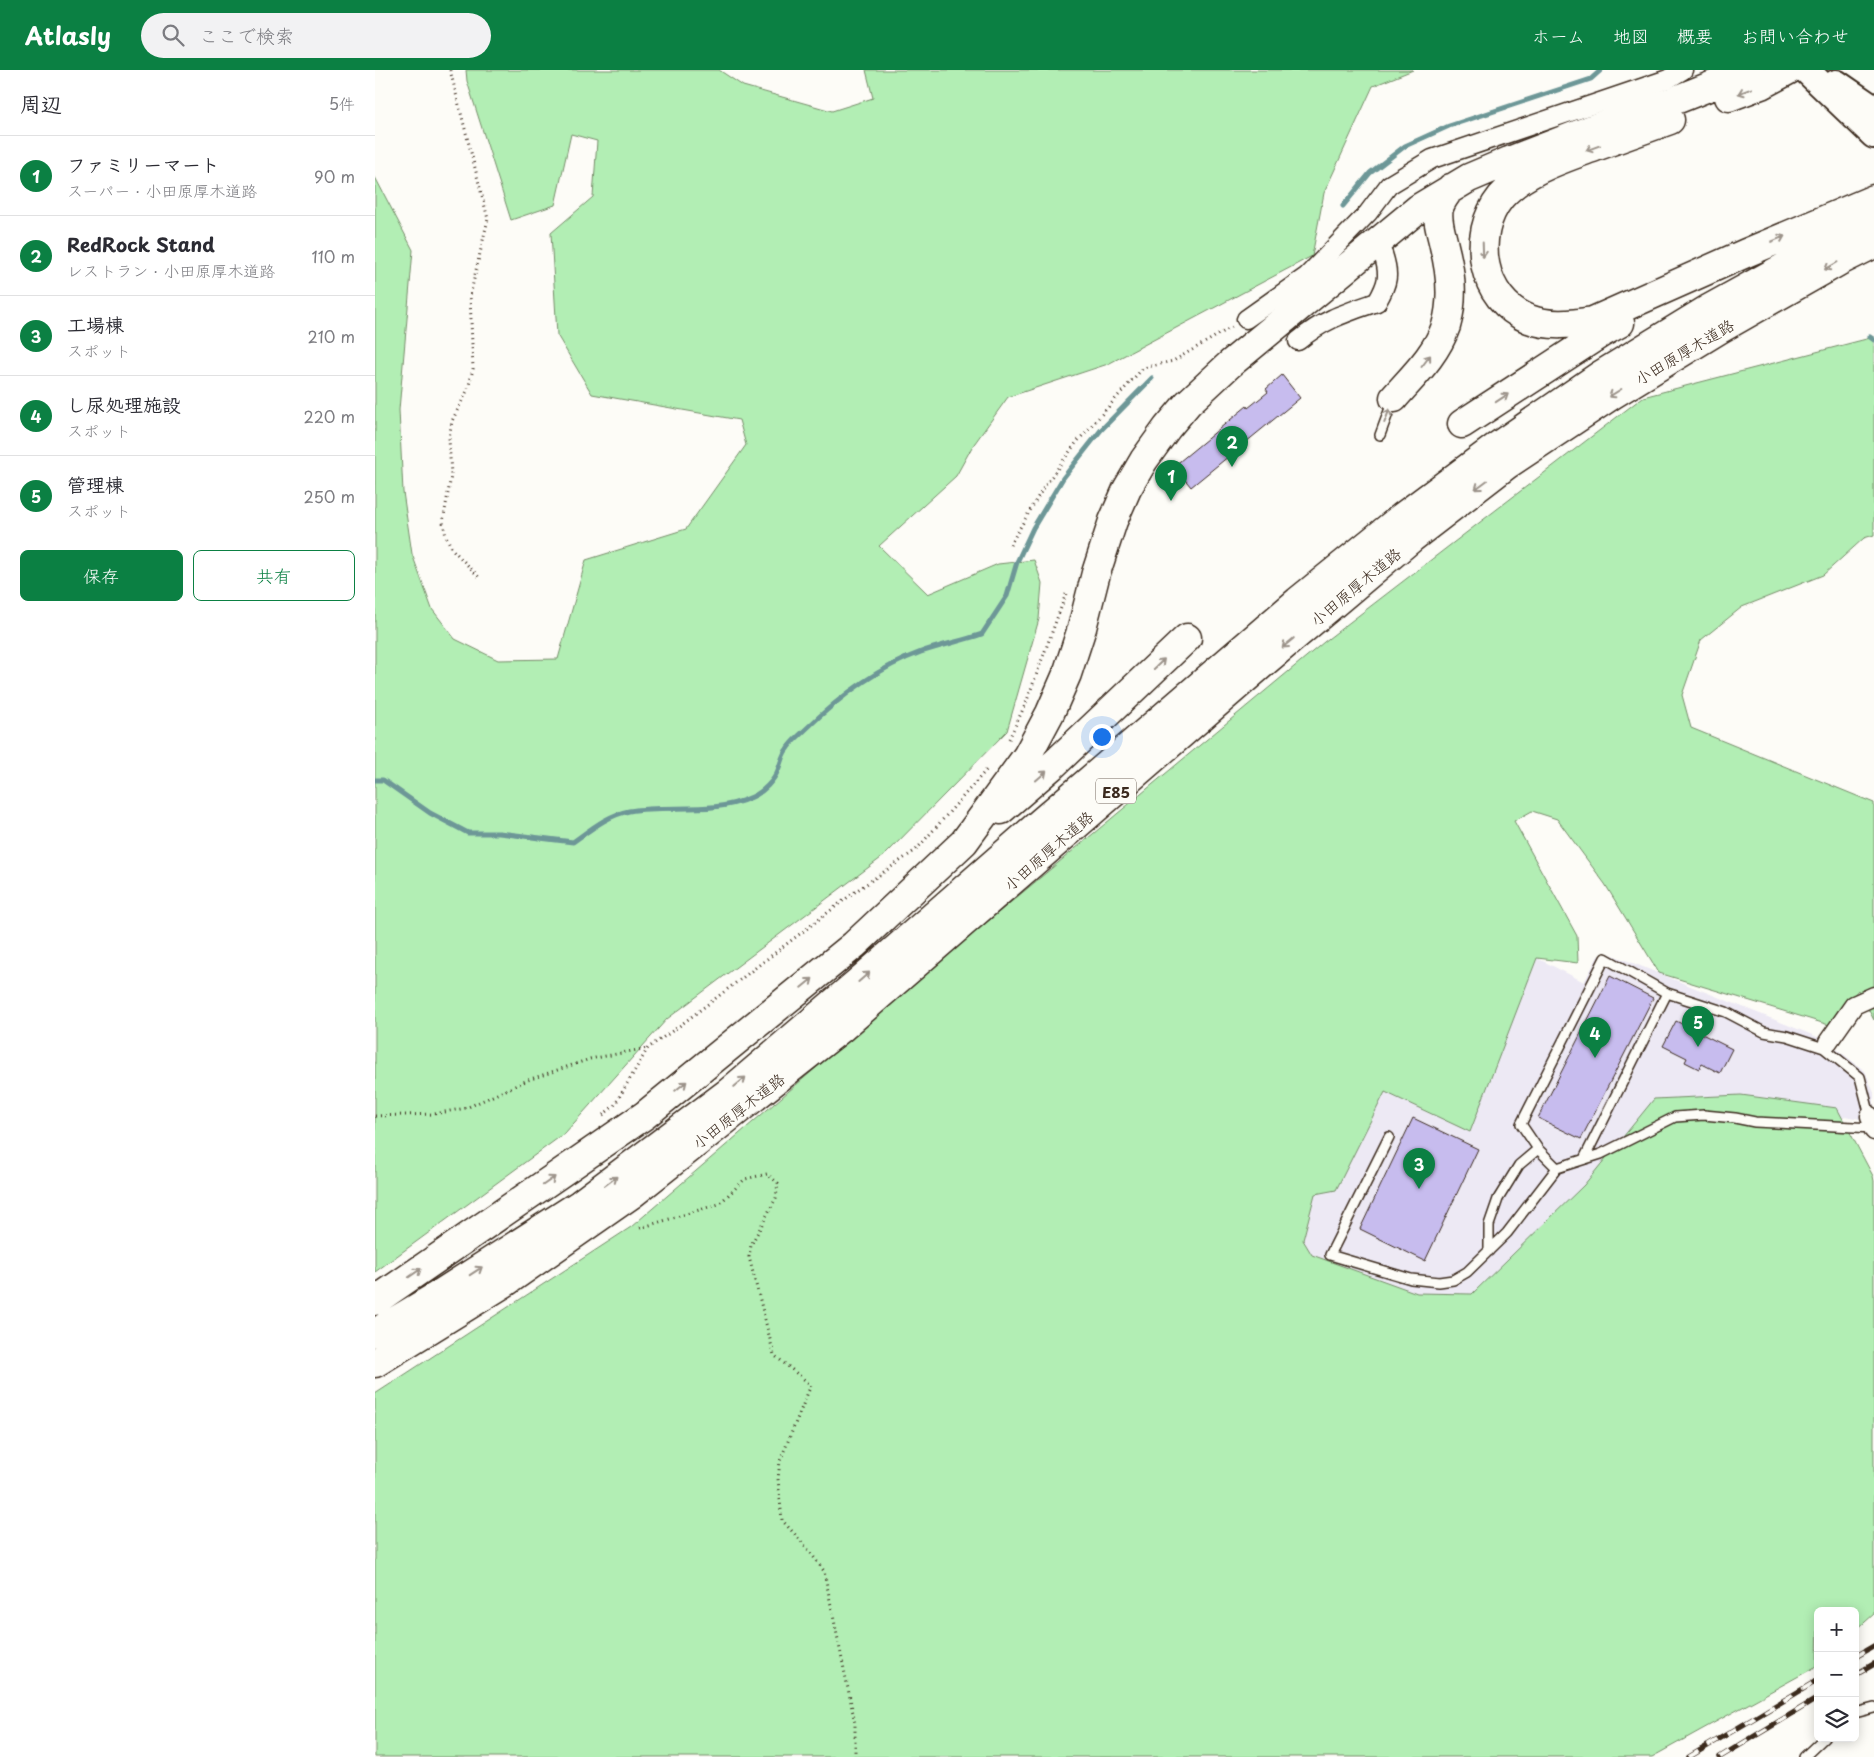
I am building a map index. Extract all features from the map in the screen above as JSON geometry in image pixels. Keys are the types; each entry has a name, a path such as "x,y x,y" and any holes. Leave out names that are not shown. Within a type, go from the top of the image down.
{"highway":[{"path":"965,842 1027,756 1050,713 1067,674 1082,628 1096,573 1113,521 1127,489 1144,460 1188,402 1230,364 1419,208 1451,188 1469,178 1518,158 1751,70"},
{"path":"1789,70 1761,86 1551,163 1521,181 1502,196 1488,218 1484,232 1482,245 1484,262 1498,296 1509,307 1528,319 1549,324 1573,324 1593,321 1874,199"},
{"path":"1394,398 1426,362 1446,326 1451,298 1451,276 1439,224 1439,209 1451,188"},
{"name":"小田原厚木道路","path":"375,1333 580,1204 729,1092 857,984 1034,828 1298,601 1402,517 1480,459 1599,376 1710,308 1874,218"},
{"name":"小田原厚木道路","path":"375,1363 506,1282 632,1194 835,1033 1267,660 1412,538 1508,464 1612,395 1712,334 1838,262 1874,244"},
{"path":"1462,424 1600,334 1746,253"},
{"path":"375,1300 645,1115 854,945 965,842 1052,766 1187,638"}],"street":[{"path":"1246,319 1307,276 1368,212 1389,185 1432,159 1669,79 1683,70"},
{"path":"1806,70 1837,102 1874,135"},
{"path":"1811,70 1839,85 1874,109"},
{"path":"1368,212 1374,231"},
{"path":"1298,341 1313,328 1331,318 1377,302 1385,288 1388,272 1383,254"},
{"path":"1826,1045 1854,1005 1874,996"}],"lane":[{"path":"1380,435 1394,398"},
{"path":"1389,1137 1330,1255 1411,1279 1439,1282 1453,1280 1467,1272 1489,1251 1507,1233 1557,1168 1601,1154 1675,1117 1704,1115 1755,1122 1872,1125 1860,1077 1826,1045 1764,1032 1726,1012 1667,993 1605,958 1521,1124 1538,1149 1557,1168"},
{"path":"1584,1159 1667,993"},
{"path":"1489,1251 1489,1225 1498,1199 1519,1165 1538,1149"},
{"path":"1859,1712 1874,1708"},
{"path":"1805,1757 1820,1742"}],"path":[{"path":"450,70 488,219 471,296 473,369 468,389 452,421 449,438 451,476 443,522 446,536 452,549 479,577"},
{"path":"1010,545 1042,490 1076,443 1143,368 1173,361 1246,319"},
{"path":"1006,745 1026,704 1067,589"},
{"path":"375,1116 434,1114 466,1108 528,1080 590,1059 648,1048 856,891 915,850 988,768"},
{"path":"599,1118 614,1106 648,1048"},
{"path":"640,1228 719,1204 745,1179 767,1174 778,1183 776,1198 751,1245 749,1257 773,1355 811,1385 780,1461 778,1479 782,1520 824,1571 855,1723 855,1757"}],"shaded area":[{"path":"1608,953 1825,1040 1865,1071 1874,1093 1874,1115 1860,1119 1845,1116 1792,1152 1472,1294 1417,1293 1311,1255 1303,1240 1315,1194 1336,1190 1385,1092 1470,1131 1537,958 1584,982 1598,956"}],"green space":[{"path":"466,70 719,70 743,86 832,111 873,98 866,70 1413,70 1373,86 1324,193 1312,256 1108,364 1008,397 972,447 956,476 879,546 928,594 998,564 1034,560 1042,583 1039,619 1007,731 885,855 667,1019 565,1133 375,1272 375,177 413,250 399,410 403,492 412,554 432,609 455,639 498,660 558,659 586,560 686,529 746,445 739,420 592,394 557,335 551,233 593,197 597,141 571,134 555,205 511,220 467,81"},
{"path":"1874,337 1874,535 1864,538 1823,575 1742,607 1701,640 1682,695 1691,728 1874,803 1874,1020 1858,990 1829,1025 1659,973 1605,884 1557,819 1532,811 1514,821 1577,936 1578,963 1537,958 1470,1132 1385,1092 1336,1190 1315,1194 1303,1240 1312,1255 1417,1293 1472,1294 1584,1185 1654,1099 1741,1095 1837,1108 1874,1181 1874,1614 1859,1627 1859,1607 1814,1607 1814,1668 1652,1757 375,1757 375,1394 631,1227 940,961 1324,642 1643,397"}],"building":[{"path":"1282,375 1300,398 1191,487 1174,466 1247,406 1248,408 1268,392 1266,389"},
{"path":"1610,976 1653,998 1581,1139 1538,1118"},
{"path":"1676,1021 1732,1049 1720,1073 1702,1064 1699,1069 1685,1062 1687,1058 1663,1046"},
{"path":"1413,1118 1478,1149 1425,1261 1360,1229"}],"waterway":[{"path":"1343,206 1370,173 1405,146 1449,126 1591,79 1601,70"},
{"path":"1870,337 1874,340"},
{"path":"375,780 383,780 430,813 468,833 499,833 573,842 607,819 621,813 644,809 722,806 756,795 774,778 784,754 793,741 859,685 889,666 905,659 982,634 1007,596 1017,562 1033,528 1063,478 1101,430 1152,378"}],"railway":[{"path":"1859,1655 1874,1646"},
{"path":"1859,1673 1874,1664"},
{"path":"1689,1757 1814,1682"},
{"path":"1720,1757 1814,1700"}],"place":[{"name":"RedRock Stand","path":"1232,467"},
{"name":"ファミリーマート","path":"1171,501"},
{"name":"管理棟","path":"1698,1047"},
{"name":"し尿処理施設","path":"1595,1058"},
{"name":"工場棟","path":"1419,1189"}]}
